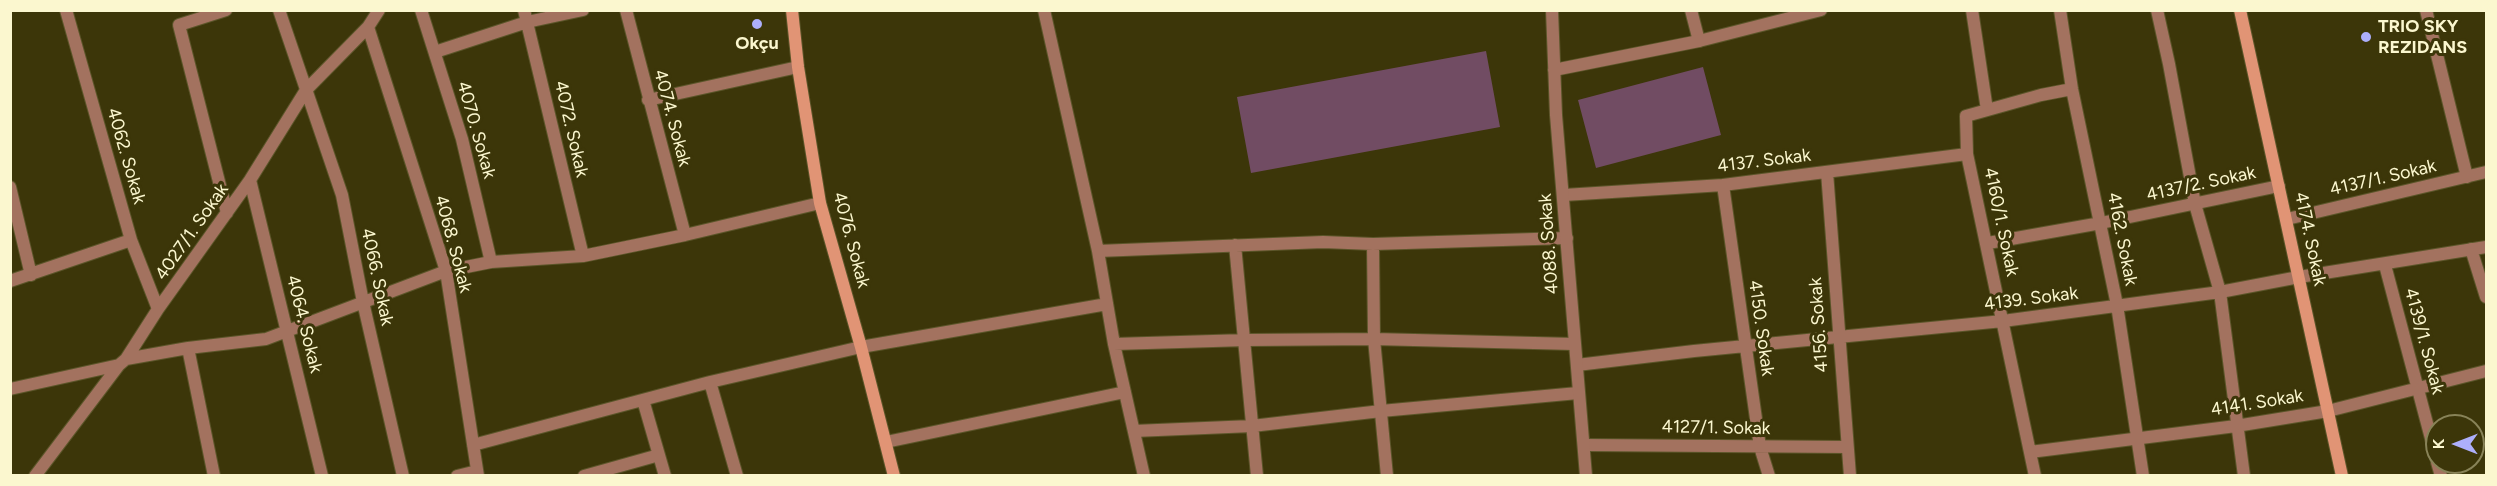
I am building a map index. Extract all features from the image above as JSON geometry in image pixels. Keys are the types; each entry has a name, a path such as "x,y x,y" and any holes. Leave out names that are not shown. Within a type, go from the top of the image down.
{"main road":[{"name":"4076. Sokak","path":"792,10 798,68 820,203 861,347 894,476"},
{"name":"4174. Sokak","path":"2240,10 2342,476"}],"street":[{"name":"4062. Sokak","path":"66,10 132,240 158,309"},
{"path":"226,10 179,25 227,213"},
{"name":"4066. Sokak","path":"279,10 342,195 363,302 404,476"},
{"name":"4027/1. Sokak","path":"35,476 122,362 227,213 306,90 368,27 379,10"},
{"name":"4070. Sokak","path":"421,10 462,139 491,262"},
{"path":"435,52 525,16 583,10"},
{"name":"4074. Sokak","path":"626,10 685,235"},
{"path":"1044,10 1098,252 1114,345 1144,476"},
{"name":"4088. Sokak","path":"1552,10 1554,70 1574,345 1586,476"},
{"path":"1691,10 1699,41"},
{"path":"1554,70 1699,41 1792,14 1821,10"},
{"path":"1972,10 1987,110 2072,89"},
{"name":"4162. Sokak","path":"2060,10 2072,89 2117,305 2143,476"},
{"path":"2157,10 2195,204 2220,292 2244,476"},
{"path":"2426,10 2467,177"},
{"name":"4072. Sokak","path":"525,16 583,256"},
{"name":"4068. Sokak","path":"368,27 446,271 477,473"},
{"path":"648,100 798,68"},
{"name":"4160/1. Sokak","path":"1987,110 1966,116 1967,154 1988,243 2035,476"},
{"name":"4137. Sokak","path":"1564,195 1723,185 1967,154"},
{"name":"4156. Sokak","path":"1827,172 1850,476"},
{"name":"4137/1. Sokak","path":"2287,219 2487,172"},
{"name":"4064. Sokak","path":"250,180 322,476"},
{"name":"4150. Sokak","path":"1723,185 1760,447 1769,476"},
{"name":"4137/2. Sokak","path":"1988,243 2101,223 2280,186"},
{"path":"10,187 31,275"},
{"path":"10,389 188,348 267,339 446,271 491,262 583,256 820,203"},
{"path":"1098,252 1323,242 1373,244 1567,238"},
{"path":"10,281 132,240"},
{"path":"1373,244 1374,339 1387,476"},
{"path":"1235,245 1246,339 1257,476"},
{"name":"4139. Sokak","path":"1577,365 2004,321 2220,292 2299,277 2487,248"},
{"path":"2471,249 2487,297"},
{"name":"4139/1. Sokak","path":"2385,265 2425,417"},
{"path":"473,445 710,382 861,347 1107,304"},
{"path":"1114,345 1246,339 1374,339 1574,345"},
{"path":"188,348 214,476"},
{"name":"4141. Sokak","path":"2030,452 2236,426 2328,411 2487,371"},
{"path":"710,382 737,476"},
{"path":"886,442 1125,392"},
{"path":"1134,431 1252,426 1381,411 1578,393"},
{"path":"643,400 665,476"},
{"name":"4127/1. Sokak","path":"1584,445 1847,447"},
{"path":"584,476 659,455"},
{"path":"457,476 477,473"}],"shaded area":[{"path":"1486,51 1500,127 1251,173 1237,97"},
{"path":"1703,67 1721,135 1596,168 1578,100"}],"place":[{"name":"Okçu","path":"757,24"},
{"name":"TRIO SKY REZIDANS","path":"2366,37"}]}
